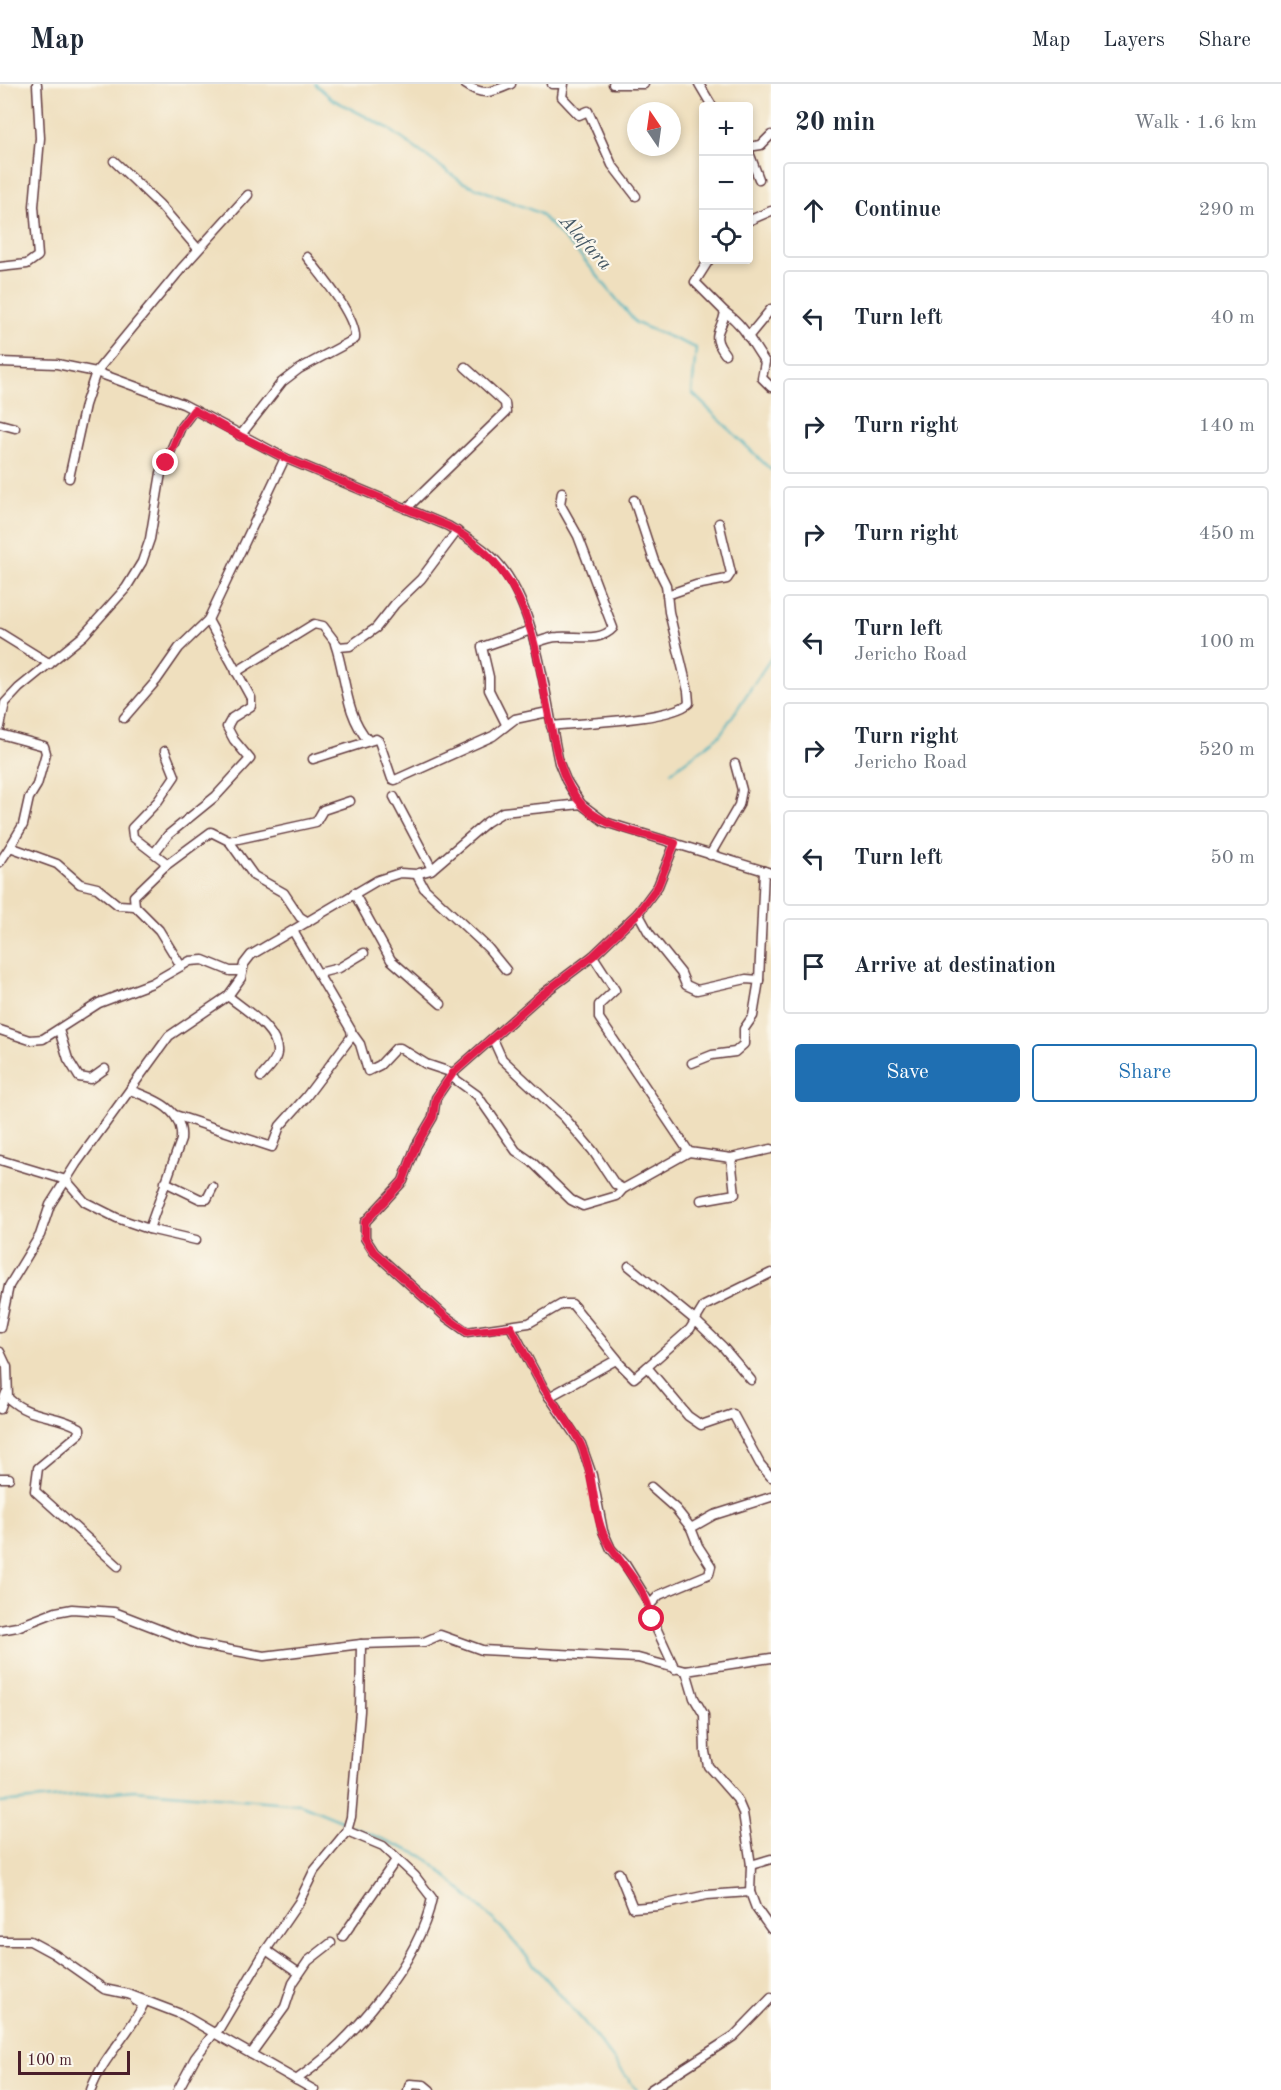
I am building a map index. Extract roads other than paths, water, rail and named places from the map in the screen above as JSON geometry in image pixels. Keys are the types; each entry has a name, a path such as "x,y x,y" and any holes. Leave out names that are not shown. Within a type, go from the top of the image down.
{"street":[{"path":"0,267 27,264 38,256 34,206 40,138 37,84"},
{"path":"465,84 474,90 488,94 511,84"},
{"path":"552,84 563,84 562,98 579,115 588,111 612,165 636,196"},
{"path":"613,84 644,84"},
{"path":"699,84 710,102"},
{"path":"753,147 761,145 771,135"},
{"path":"751,156 759,178"},
{"path":"114,161 160,205 198,249"},
{"path":"69,478 85,405 96,372 198,249 248,195"},
{"path":"753,219 771,211"},
{"path":"240,436 282,382 299,369 355,339 350,319 308,256"},
{"path":"706,264 695,282 725,312 742,324 765,362 762,378 771,387"},
{"path":"748,337 771,309"},
{"path":"725,312 717,339 725,354"},
{"path":"0,363 57,364 96,372 194,410 285,458 457,531 497,562 513,589 531,630 551,726 566,780 581,804 604,822 767,872 759,980 753,1016 744,1029 744,1044 735,1052 712,1055 692,1064"},
{"path":"406,509 506,412 505,403 465,367"},
{"path":"0,727 5,704 19,688 83,636 126,588 142,562 150,539 160,473 181,427 194,410"},
{"path":"0,424 15,428"},
{"path":"124,718 156,681 179,648 208,620 285,458"},
{"path":"535,643 558,637 583,639 608,633 613,628 578,536 560,504 562,492"},
{"path":"551,726 640,718 682,709 688,704 688,691 666,585 654,561 634,500"},
{"path":"667,596 696,585 727,579 730,573 719,523"},
{"path":"335,644 346,647 368,636 421,579 457,531"},
{"path":"155,852 168,835 216,796 250,759 234,740 227,727 232,718 248,709 251,702 208,620"},
{"path":"236,672 314,624 323,626 335,644 348,699 363,734 368,740"},
{"path":"507,724 489,690 489,677 482,647 531,630"},
{"path":"0,633 50,664"},
{"path":"313,759 368,740 379,741 390,775 395,780 493,736 515,719 548,712"},
{"path":"0,734 44,747 46,753 37,785 29,798 23,825 0,862"},
{"path":"165,751 175,776 158,801 132,828 133,837 155,852 164,861 165,866"},
{"path":"710,855 740,805 742,790 735,764"},
{"path":"394,797 432,869"},
{"path":"229,842 316,822 323,810 350,801"},
{"path":"0,1328 9,1286 40,1235 50,1205 66,1180 169,1036 228,996 241,978 242,971 254,952 354,893 393,875 420,873 432,869 487,822 503,812 581,804"},
{"path":"181,966 159,930 135,906 134,896 165,866 211,832 229,842 254,876 284,893 300,917 308,922"},
{"path":"675,843 658,886 638,913 593,956 540,996 452,1075 436,1098 433,1117 416,1146 403,1181 365,1222 365,1238 374,1252 446,1317 467,1332 530,1323 562,1304 572,1304 634,1378 696,1322 704,1305 771,1274"},
{"path":"10,847 57,864 80,884 97,888 118,905 135,906"},
{"path":"420,873 418,878 424,888 488,948 506,970"},
{"path":"354,893 391,960 441,1004"},
{"path":"638,913 649,933 668,954 686,985 697,990 746,979 759,980"},
{"path":"293,931 360,1044 368,1071 380,1065 396,1048 400,1048 426,1064 452,1075 477,1095 516,1151 532,1162 571,1200 583,1206 617,1196 623,1189 689,1152 731,1158 771,1149"},
{"path":"319,974 339,968 364,953"},
{"path":"593,956 615,990 599,1005 599,1018 689,1152"},
{"path":"0,1030 36,1041 59,1030 99,1003 152,983 190,961 203,960 230,971 242,971"},
{"path":"228,996 259,1019 276,1048 274,1061 261,1077"},
{"path":"59,1030 68,1059 79,1077 91,1079 105,1069"},
{"path":"175,1115 272,1147 280,1126 306,1097 352,1033"},
{"path":"493,1039 502,1059 564,1117 593,1151 615,1184 623,1189"},
{"path":"130,1090 169,1108 181,1126 181,1140 149,1229"},
{"path":"701,1200 735,1194 731,1158"},
{"path":"0,1160 66,1180 85,1202 117,1218 149,1229 196,1240"},
{"path":"165,1182 200,1199 207,1199 213,1187"},
{"path":"629,1266 723,1347 750,1380"},
{"path":"511,1327 549,1396 580,1444 592,1475 603,1531 611,1549 640,1585 659,1638 675,1669"},
{"path":"0,1352 7,1367 6,1393 0,1409"},
{"path":"549,1396 618,1360"},
{"path":"647,1367 688,1416 701,1425 733,1414 760,1464 771,1477"},
{"path":"6,1393 8,1398 31,1415 55,1417 80,1428 80,1432 38,1468 35,1491 118,1566"},
{"path":"649,1606 659,1595 680,1588 711,1570 710,1562 698,1546 691,1528 667,1500 651,1487"},
{"path":"691,1528 714,1515 771,1497"},
{"path":"0,1630 17,1627 56,1612 72,1610 114,1612 196,1644 264,1656 361,1644 424,1642 440,1635 482,1650 638,1658 686,1671 771,1658"},
{"path":"178,2090 195,2058 214,2032 219,2029 266,1950 298,1902 314,1871 347,1831 357,1767 361,1644"},
{"path":"686,1671 694,1698 704,1716 705,1752 708,1766 737,1799 743,1813 751,1865 750,1892 756,1908 771,1929"},
{"path":"296,2080 311,2069 367,2015 404,1964 428,1918 432,1898 415,1876 383,1846 347,1831"},
{"path":"751,1865 771,1858"},
{"path":"343,1936 396,1860"},
{"path":"619,1873 633,1908 679,1902 707,1895 750,1892"},
{"path":"0,1941 30,1941 54,1954 104,1989 128,1994 183,2015 314,2090"},
{"path":"251,2054 285,2007 293,1983 308,1960 331,1943"},
{"path":"266,1950 299,1973"},
{"path":"92,2090 106,2060 142,2006 128,1994"},
{"path":"650,2090 734,2036 771,1998"},
{"path":"408,2090 410,2084 424,2085 430,2090"}],"waterway":[{"name":"Alafara","path":"315,84 332,99 386,127 462,182 539,213 582,257 636,323 696,348 692,393 771,470"},
{"path":"671,772 720,735 771,658"},
{"path":"0,1803 134,1790 300,1804 346,1823"},
{"path":"351,1826 425,1857 501,1927 584,2022 637,2090"}]}
